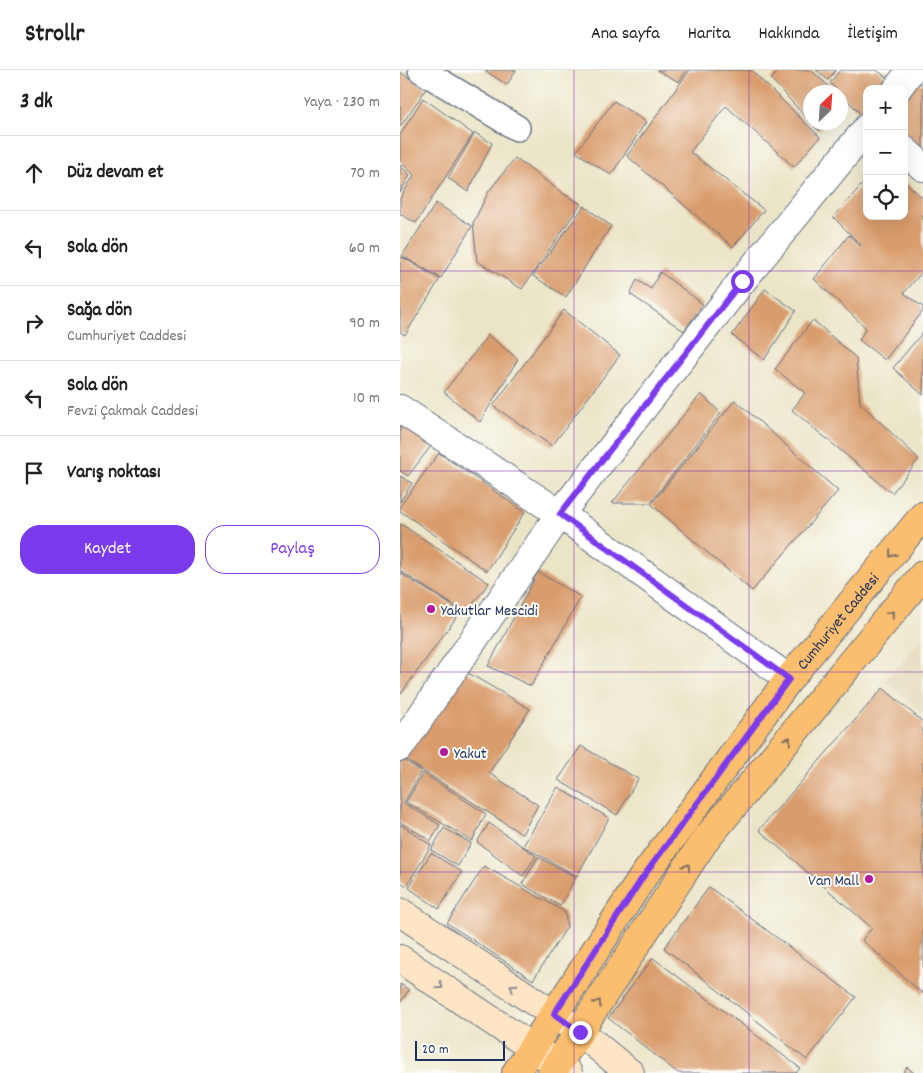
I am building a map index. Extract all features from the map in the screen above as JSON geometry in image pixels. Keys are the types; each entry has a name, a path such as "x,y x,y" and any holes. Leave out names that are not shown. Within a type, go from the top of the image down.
{"main road":[{"name":"Cumhuriyet Caddesi","path":"516,1073 643,877 789,679 923,516"},
{"path":"400,958 533,1048 559,1070 580,1032 703,843 923,575"},
{"path":"400,912 580,1032 630,1073"}],"street":[{"path":"422,70 517,128"},
{"path":"900,85 911,70"},
{"path":"400,747 560,514 742,281 865,130"},
{"path":"908,154 923,168"},
{"path":"400,409 560,514 789,679"}],"shaded area":[{"path":"923,637 923,713 885,681"}],"building":[{"path":"484,70 516,70 507,85"},
{"path":"657,70 687,70 679,82"},
{"path":"690,70 751,70 803,120 803,130 813,130 820,137 794,167 726,106 690,152 764,210 733,247 627,156"},
{"path":"780,70 811,70 827,85 803,85 803,114 771,79"},
{"path":"816,70 836,70 828,80"},
{"path":"840,70 877,70 887,78 883,85 863,85 862,115 848,101 848,85 832,85 830,83"},
{"path":"400,72 426,89 400,127"},
{"path":"916,80 923,85 923,153 908,140 908,89"},
{"path":"423,98 473,134 416,223 400,214 400,199 414,175 400,161 400,135"},
{"path":"614,101 646,122 611,175 576,152"},
{"path":"475,133 492,143 468,192 448,178"},
{"path":"515,158 564,194 581,204 522,289 477,261 473,223 489,191"},
{"path":"400,165 410,175 400,193"},
{"path":"863,183 863,220 908,220 908,185 923,198 923,271 904,293 923,307 923,311 885,360 859,340 866,328 814,279 849,235 861,245 833,217"},
{"path":"436,203 472,226 441,278 402,256"},
{"path":"584,206 611,226 566,297 533,276"},
{"path":"402,257 440,279 405,335 400,332 400,260"},
{"path":"660,272 703,304 684,331 630,294 637,280 651,289"},
{"path":"765,289 796,311 764,360 732,335"},
{"path":"564,310 620,355 552,446 493,406"},
{"path":"813,320 856,358 860,403 919,459 892,493 792,410 805,393 775,369"},
{"path":"923,332 923,395 893,368"},
{"path":"488,335 518,359 480,422 444,392"},
{"path":"701,394 721,413 650,503 612,503"},
{"path":"735,400 838,491 752,591 651,504"},
{"path":"400,413 437,438 408,476 400,471"},
{"path":"439,453 525,512 487,571 400,511 400,506"},
{"path":"400,476 412,483 400,502"},
{"path":"401,524 489,583 466,613 400,571"},
{"path":"538,572 581,597 531,686 488,666"},
{"path":"400,573 461,611 400,695"},
{"path":"463,670 530,709 489,773 538,805 522,834 403,758"},
{"name":"Van Mall","path":"883,688 923,722 923,994 862,940 872,928 759,830"},
{"path":"581,746 638,779 617,815 558,780"},
{"path":"400,758 421,771 404,803 440,825 431,841 400,822"},
{"path":"423,773 486,814 472,841 406,802"},
{"path":"558,787 609,818 577,876 523,846"},
{"path":"489,823 536,856 523,876 477,842"},
{"path":"400,824 431,845 407,886 400,882"},
{"path":"444,828 471,843 458,866 431,850"},
{"path":"431,853 462,872 439,909 409,888"},
{"path":"538,857 576,877 560,906 522,884"},
{"path":"484,866 565,912 567,927 533,980 447,923"},
{"path":"709,887 856,997 807,1060 664,948"},
{"path":"653,958 800,1068 796,1073 678,1073 608,1018"},
{"path":"400,984 409,990 400,1003"},
{"path":"907,1067 914,1073 903,1073"}],"place":[{"name":"Yakutlar Mescidi","path":"431,609"},
{"name":"Yakut","path":"444,752"},
{"name":"Van Mall","path":"869,879"}],"route":[{"path":"580,1032 554,1014 643,877 789,679 560,514 742,281"}]}
